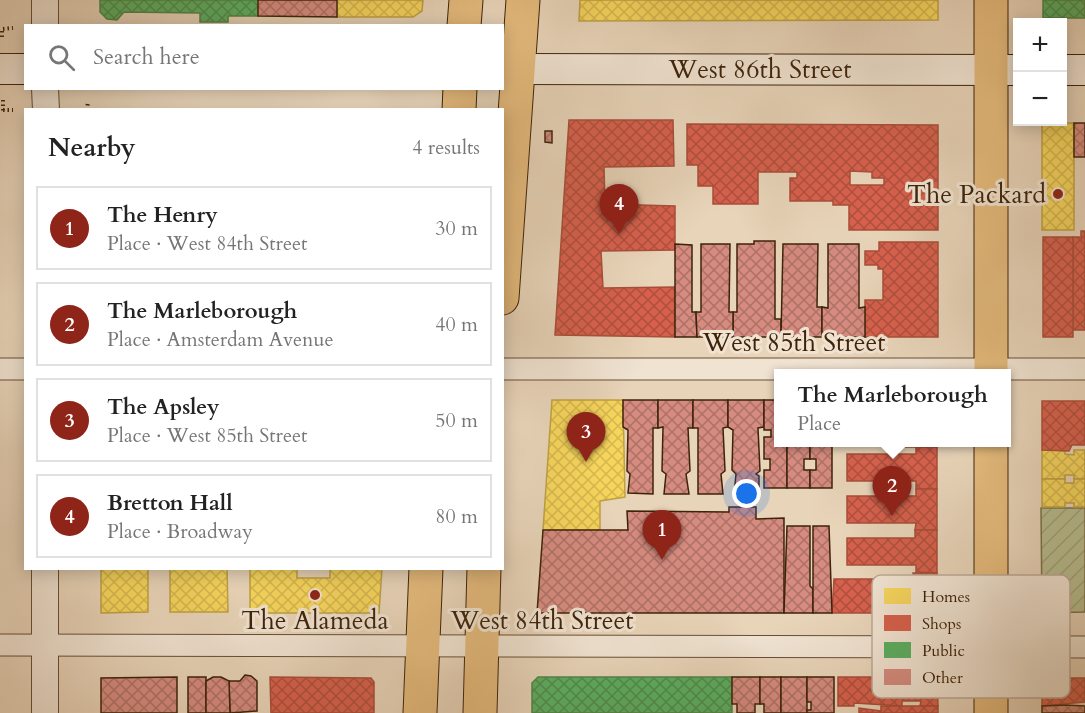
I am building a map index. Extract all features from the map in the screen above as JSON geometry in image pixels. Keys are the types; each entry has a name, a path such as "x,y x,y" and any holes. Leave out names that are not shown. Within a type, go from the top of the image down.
{"main road":[{"path":"464,24 466,0"},
{"path":"504,247 511,69 523,0"},
{"path":"991,369 1004,70 992,0"},
{"path":"0,69 24,69"},
{"name":"West 86th Street","path":"511,69 1004,70"},
{"path":"1067,70 1085,70"},
{"path":"459,108 460,90"},
{"path":"991,447 991,575"},
{"path":"420,713 426,570"},
{"path":"480,713 484,570"}],"street":[{"path":"45,0 45,24"},
{"path":"45,90 46,108"},
{"path":"0,369 24,369"},
{"name":"West 85th Street","path":"504,369 774,370"},
{"name":"West 85th Street","path":"1011,371 1085,369"},
{"path":"45,570 45,713"},
{"name":"West 84th Street","path":"0,645 872,648"},
{"name":"West 84th Street","path":"1070,647 1085,647"}],"path":[{"path":"2,37 2,29 13,28"},
{"path":"3,100 3,112 13,110"},
{"path":"87,108 88,101"}],"green space":[{"path":"1041,508 1085,508 1085,612 1070,612 1070,575 1042,575"}],"building: Homes":[{"path":"337,0 423,0 422,11 413,17 337,17"},
{"path":"580,0 938,0 938,20 579,21"},
{"name":"The Packard","path":"1067,123 1074,123 1074,230 1042,230 1042,126 1067,126"},
{"path":"552,400 623,400 625,497 600,501 600,530 543,530"},
{"path":"1042,450 1065,450 1065,454 1074,455 1074,450 1085,450 1085,479 1074,479 1074,475 1065,475 1065,479 1042,479"},
{"path":"1042,479 1065,479 1065,483 1074,483 1074,479 1085,479 1085,507 1074,507 1074,503 1065,503 1065,507 1042,507"},
{"path":"101,570 148,570 148,612 101,613"},
{"path":"170,570 227,570 228,612 170,612"},
{"name":"The Alameda","path":"250,570 297,570 297,578 330,578 330,570 382,570 379,613 250,613"}],"building: Shops":[{"path":"569,120 673,120 674,166 604,167 605,204 675,206 675,250 601,251 603,288 675,287 675,337 555,335"},
{"path":"687,124 938,125 938,230 849,230 849,205 833,205 833,201 790,201 790,178 797,178 797,172 758,172 758,204 713,204 713,186 698,186 698,165 687,165","holes":["850,171 872,172 872,178 884,178 884,185 850,185"]},
{"path":"1081,231 1085,231 1085,330 1073,330 1073,237 1081,237"},
{"path":"1043,237 1073,237 1073,337 1043,337"},
{"path":"879,242 938,242 938,337 865,337 865,300 883,300 883,269 878,269 878,265 865,265 865,251 879,251"},
{"path":"1042,401 1085,401 1085,445 1072,445 1069,451 1042,450"},
{"path":"916,447 937,447 937,489 916,489 916,481 847,481 847,454 916,454"},
{"path":"916,489 937,489 937,530 915,530 916,523 847,523 847,496 916,496"},
{"path":"915,530 937,530 937,573 916,572 916,565 847,565 847,538 915,538"},
{"path":"913,573 937,573 937,575 913,575"},
{"path":"834,579 872,579 872,613 832,613"},
{"path":"270,677 371,678 374,682 374,713 271,713"},
{"path":"838,677 872,677 872,698 938,698 938,706 920,706 921,701 902,701 902,706 854,703 854,706 838,706"},
{"path":"1070,678 1085,678 1085,702 1042,706 1042,698 1070,698"},
{"path":"881,706 938,706 938,713 859,713 859,708 881,711"}],"building: Public":[{"path":"100,0 258,0 258,16 228,16 228,22 200,22 200,13 124,12 117,20 107,19 100,12"},
{"path":"1043,0 1085,0 1085,18 1043,18"},
{"path":"538,677 732,677 732,713 532,713 532,683"}],"building: Other":[{"path":"258,0 337,0 337,17 258,16"},
{"path":"1074,123 1085,123 1085,157 1074,157"},
{"path":"545,131 552,131 552,143 545,142"},
{"path":"754,241 775,241 775,319 781,319 781,337 733,337 733,312 737,312 737,244 754,244"},
{"path":"675,244 692,245 692,312 696,312 697,337 675,337"},
{"path":"701,244 730,244 729,312 733,312 733,337 697,337 696,312 701,312"},
{"path":"783,244 818,244 817,307 822,307 822,337 781,337"},
{"path":"828,244 859,244 859,308 865,307 865,337 822,337 822,307 828,308"},
{"path":"623,400 658,400 658,428 653,428 653,494 628,493 630,474 627,471 628,430 623,427"},
{"path":"658,400 693,400 693,428 688,428 690,471 686,474 689,494 664,494 666,474 662,471 663,427 658,428"},
{"path":"693,400 728,400 728,427 723,428 725,471 721,474 723,494 698,494 698,428 693,428"},
{"path":"728,400 764,400 764,427 758,428 760,471 756,474 759,476 759,494 734,494 736,474 732,470 733,430 728,427"},
{"path":"764,400 774,400 774,447 787,447 787,488 764,488 764,470 770,470 770,459 764,459 764,437 771,437 771,430 764,430"},
{"path":"787,447 810,447 810,459 804,459 804,470 810,470 810,488 787,488"},
{"path":"810,447 832,447 832,488 810,488 810,470 816,470 816,459 810,459"},
{"path":"729,507 756,507 756,519 784,518 784,613 537,613 543,530 628,530 627,511 729,512"},
{"path":"787,526 810,526 810,586 813,589 813,613 784,613"},
{"path":"813,526 829,526 832,613 813,613"},
{"path":"245,675 257,681 257,711 230,713 229,681 240,681"},
{"path":"177,677 177,713 101,713 101,678"},
{"path":"188,677 206,677 206,713 188,713"},
{"path":"213,677 221,677 229,681 230,713 206,713 206,681"},
{"path":"732,677 760,677 760,704 755,704 755,713 737,713 737,704 732,704"},
{"path":"760,677 781,677 781,713 764,713 764,704 760,704"},
{"path":"781,677 807,677 807,713 781,713"},
{"path":"807,677 834,677 834,713 807,713 807,710 811,710 811,702 807,702"},
{"path":"1042,706 1085,706 1085,713 1042,713"}],"place":[{"name":"The Packard","path":"1058,194"},
{"name":"Bretton Hall","path":"619,234"},
{"name":"The Apsley","path":"586,462"},
{"name":"The Marleborough","path":"892,516"},
{"name":"The Henry","path":"662,560"},
{"name":"The Alameda","path":"315,595"}]}
